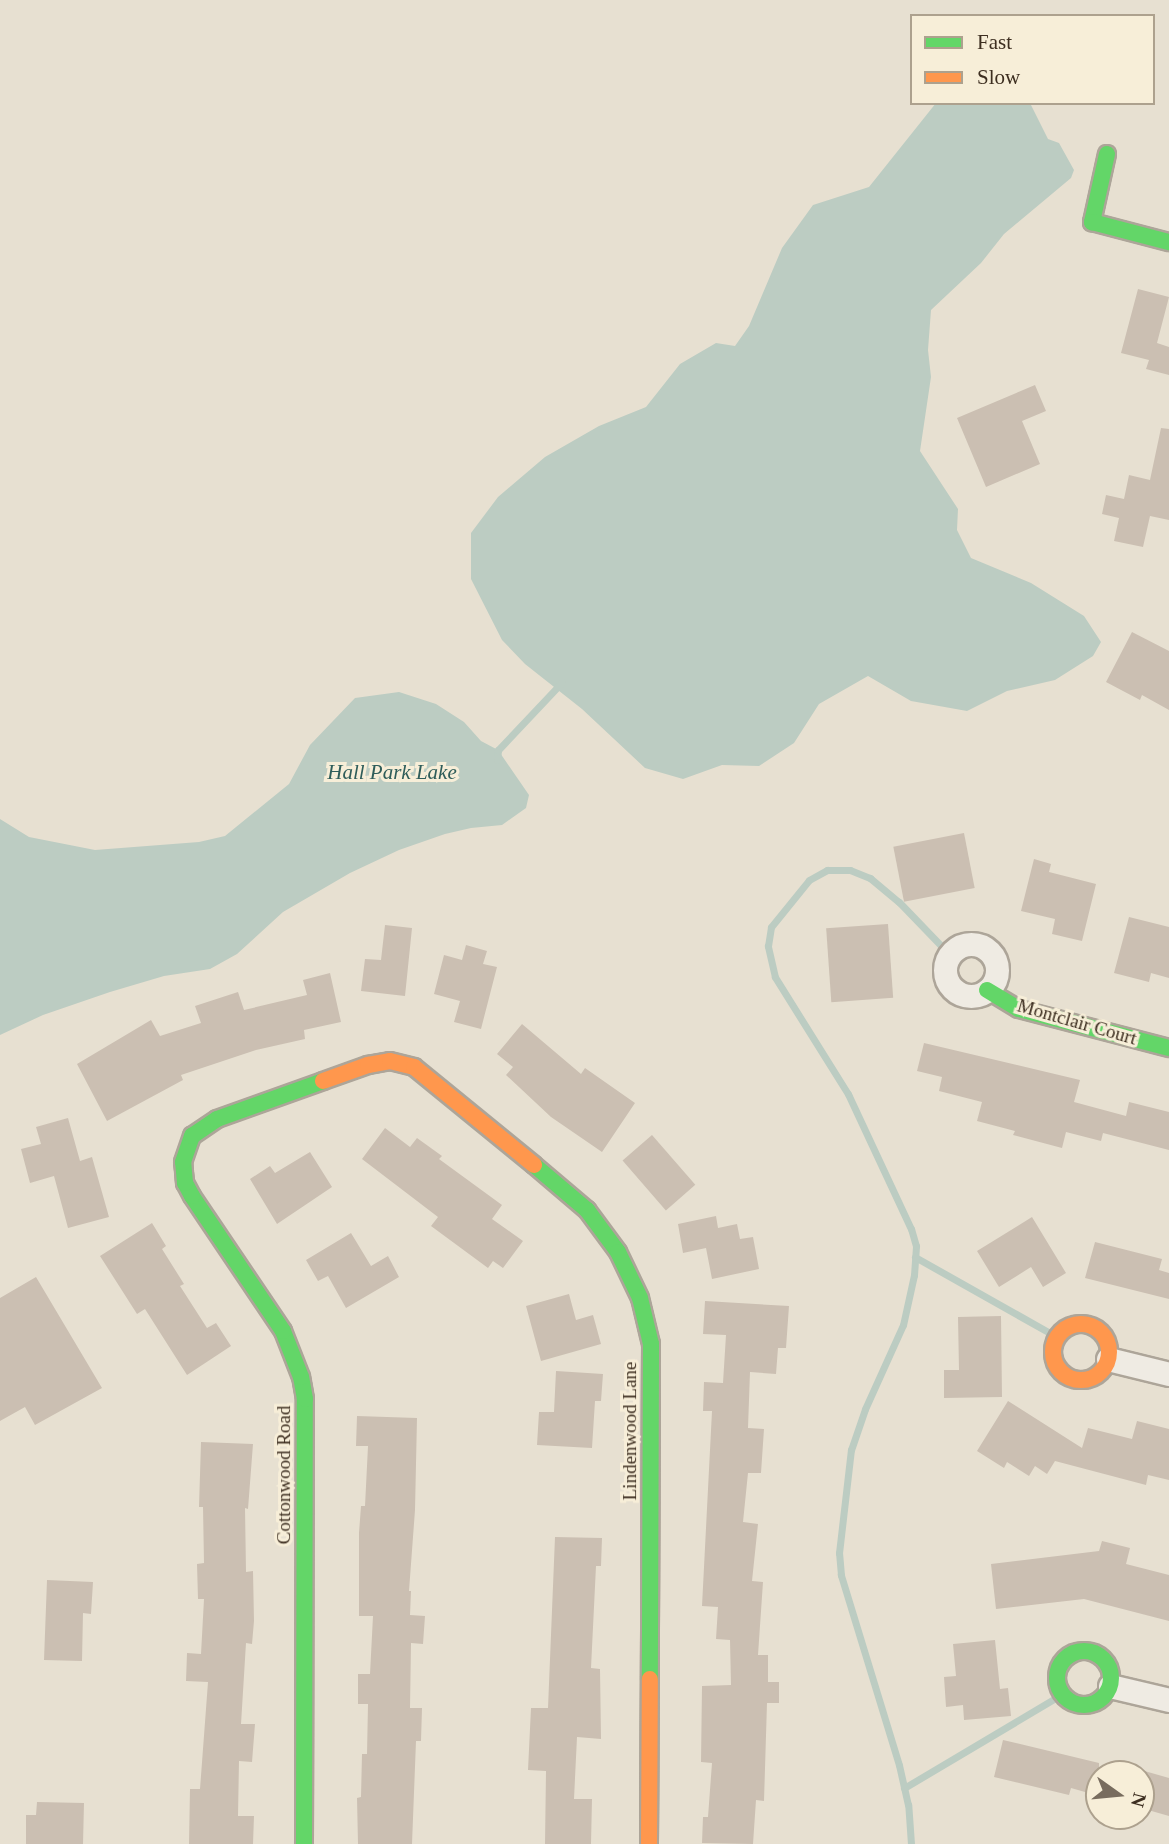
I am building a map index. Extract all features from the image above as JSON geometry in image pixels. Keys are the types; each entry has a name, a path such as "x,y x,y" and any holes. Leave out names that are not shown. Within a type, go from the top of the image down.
{"street":[{"path":"1107,154 1092,222 1169,243"},
{"name":"Montclair Court","path":"987,990 1019,1009 1169,1048"},
{"name":"Lindenwood Lane","path":"341,1074 390,1061 414,1067 587,1210 618,1252 640,1298 651,1344 653,1378 649,1844"},
{"name":"Cottonwood Road","path":"304,1844 305,1398 298,1367 283,1331 192,1196 185,1183 183,1162 192,1136 201,1128 341,1074"},
{"path":"1108,1359 1169,1374"},
{"path":"1110,1686 1169,1700"}],"water":[{"path":"934,105 1031,105 1048,139 1059,143 1074,170 1071,178 1004,234 981,263 931,310 928,350 931,377 920,451 958,509 957,530 971,558 1031,583 1084,616 1101,642 1093,656 1055,680 1007,691 967,711 911,701 868,676 819,704 794,743 759,766 722,765 683,779 645,768 582,709 525,664 502,640 471,579 471,533 498,497 545,457 599,426 646,407 680,364 716,343 735,346 749,326 782,248 813,205 869,187"},
{"name":"Hall Park Lake","path":"399,692 436,704 464,722 481,741 498,750 529,795 526,808 502,825 445,834 399,850 350,873 283,912 237,954 210,969 164,976 110,992 43,1015 0,1035 0,819 29,837 95,850 199,842 225,836 289,784 310,745 355,698"}],"building":[{"path":"1138,289 1169,297 1157,343 1169,347 1169,375 1146,369 1149,360 1121,353"},
{"path":"1035,385 1046,411 1022,421 1040,464 986,487 957,418"},
{"path":"1161,428 1169,429 1169,520 1150,516 1143,547 1114,541 1119,518 1102,514 1106,495 1124,499 1129,475 1150,480"},
{"path":"1132,632 1169,651 1169,710 1142,695 1140,700 1106,682"},
{"path":"964,833 975,888 904,902 893,847"},
{"path":"1034,859 1051,864 1049,872 1096,884 1082,941 1052,934 1055,919 1021,911"},
{"path":"1129,917 1169,927 1169,978 1151,973 1149,982 1114,973"},
{"path":"888,924 893,998 831,1002 826,928"},
{"path":"385,925 412,928 405,996 361,991 365,959 381,960"},
{"path":"466,945 487,951 483,964 497,967 481,1029 454,1022 460,1001 434,994 444,955 462,960"},
{"path":"330,973 341,1022 304,1030 305,1039 256,1050 181,1075 183,1080 107,1121 77,1064 151,1020 160,1036 201,1023 195,1006 238,992 244,1010 307,995 303,980"},
{"path":"522,1024 581,1074 585,1068 635,1103 602,1152 551,1117 506,1075 513,1067 497,1054"},
{"path":"924,1043 1080,1080 1074,1102 1126,1116 1129,1102 1169,1112 1169,1150 1103,1133 1101,1141 1066,1132 1062,1148 1013,1135 1015,1131 977,1121 982,1102 939,1091 942,1077 917,1071"},
{"path":"68,1118 80,1161 92,1157 109,1217 68,1228 54,1176 30,1183 21,1149 41,1144 36,1127"},
{"path":"385,1128 410,1147 417,1138 442,1156 439,1159 502,1205 492,1219 523,1241 503,1268 493,1261 488,1268 431,1226 438,1217 362,1159"},
{"path":"652,1135 695,1185 666,1210 623,1161"},
{"path":"310,1152 332,1187 277,1224 250,1179 270,1166 275,1173"},
{"path":"716,1216 718,1228 737,1224 740,1239 753,1237 759,1269 712,1279 706,1248 683,1253 678,1224"},
{"path":"1032,1217 1066,1273 1043,1287 1031,1267 999,1287 977,1251"},
{"path":"152,1223 166,1246 162,1249 184,1284 180,1286 207,1328 216,1323 231,1346 187,1375 145,1309 137,1314 100,1256"},
{"path":"351,1233 371,1266 388,1256 399,1277 346,1308 328,1276 318,1281 306,1260"},
{"path":"1095,1242 1162,1259 1159,1270 1169,1273 1169,1299 1085,1278"},
{"path":"36,1277 102,1388 35,1425 25,1407 0,1421 0,1298"},
{"path":"569,1294 576,1320 593,1315 601,1344 541,1361 526,1306"},
{"path":"705,1301 789,1306 786,1348 778,1348 776,1374 750,1372 748,1428 764,1429 761,1473 748,1473 743,1522 758,1524 752,1581 763,1582 758,1655 768,1655 768,1682 779,1682 779,1703 767,1703 764,1801 756,1800 753,1844 702,1843 703,1817 708,1817 712,1763 701,1762 702,1686 731,1685 730,1640 716,1639 718,1607 702,1606 712,1411 703,1411 704,1382 723,1383 726,1335 703,1334"},
{"path":"1001,1316 1002,1397 944,1398 944,1370 959,1370 958,1317"},
{"path":"556,1371 603,1374 601,1401 595,1401 592,1448 537,1445 539,1412 554,1412"},
{"path":"1008,1401 1082,1448 1088,1428 1132,1439 1137,1421 1169,1429 1169,1480 1148,1475 1146,1485 1055,1461 1047,1474 1035,1466 1029,1476 1007,1462 1004,1468 977,1451"},
{"path":"357,1416 417,1418 415,1510 409,1591 410,1615 425,1616 423,1644 411,1643 410,1708 422,1708 421,1741 416,1741 412,1844 358,1844 357,1798 361,1797 362,1754 367,1754 368,1704 358,1704 358,1674 370,1674 373,1616 359,1616 359,1533 361,1506 365,1506 368,1446 356,1446"},
{"path":"201,1442 253,1444 248,1509 245,1508 246,1572 253,1571 254,1621 252,1644 246,1643 241,1724 255,1724 252,1762 239,1761 238,1816 254,1816 253,1844 189,1844 190,1789 200,1789 208,1682 186,1681 187,1653 201,1654 204,1599 198,1599 197,1564 204,1563 203,1507 199,1507"},
{"path":"555,1537 602,1538 601,1566 596,1566 591,1668 600,1669 601,1739 577,1737 574,1799 592,1799 591,1844 545,1844 546,1771 528,1770 531,1708 548,1708"},
{"path":"1102,1541 1130,1548 1126,1564 1169,1575 1169,1621 1084,1599 996,1609 991,1564 1099,1551"},
{"path":"47,1580 93,1582 91,1614 83,1613 82,1661 44,1660"},
{"path":"995,1640 1000,1689 1008,1688 1011,1716 964,1720 963,1705 946,1707 944,1677 956,1676 953,1644"},
{"path":"1003,1740 1086,1760 1085,1792 1071,1788 1069,1795 994,1777"},
{"path":"1155,1774 1169,1778 1169,1816 1155,1812"},
{"path":"37,1802 84,1803 83,1844 26,1844 26,1815 36,1815"}],"waterway":[{"path":"497,760 498,750 562,682"},
{"path":"911,1844 908,1805 899,1765 841,1575 839,1553 851,1450 865,1409 903,1325 914,1275 916,1246 911,1229 848,1094 775,977 768,946 771,927 809,880 827,870 850,870 870,878 899,902 949,954"},
{"path":"915,1257 1057,1337"},
{"path":"904,1788 1062,1694"}],"traffic: fast":[{"path":"1107,154 1092,222 1169,242"},
{"path":"987,990 1019,1009 1169,1048"},
{"path":"304,1844 305,1399 301,1377 283,1331 192,1196 185,1183 183,1162 192,1136 217,1119 323,1081"},
{"path":"534,1165 587,1210 618,1252 640,1298 651,1344 650,1679"},
{"path":"1084,1651 1103,1659 1111,1678 1103,1697 1084,1705 1065,1697 1057,1678 1065,1659 1084,1651"}],"traffic: slow":[{"path":"323,1081 368,1065 390,1061 414,1067 534,1165"},
{"path":"1081,1324 1092,1326 1101,1332 1107,1341 1109,1352 1107,1363 1101,1372 1092,1378 1081,1380 1070,1378 1061,1372 1055,1363 1053,1352 1055,1341 1061,1332 1070,1326 1081,1324"},
{"path":"649,1844 650,1679"}]}
